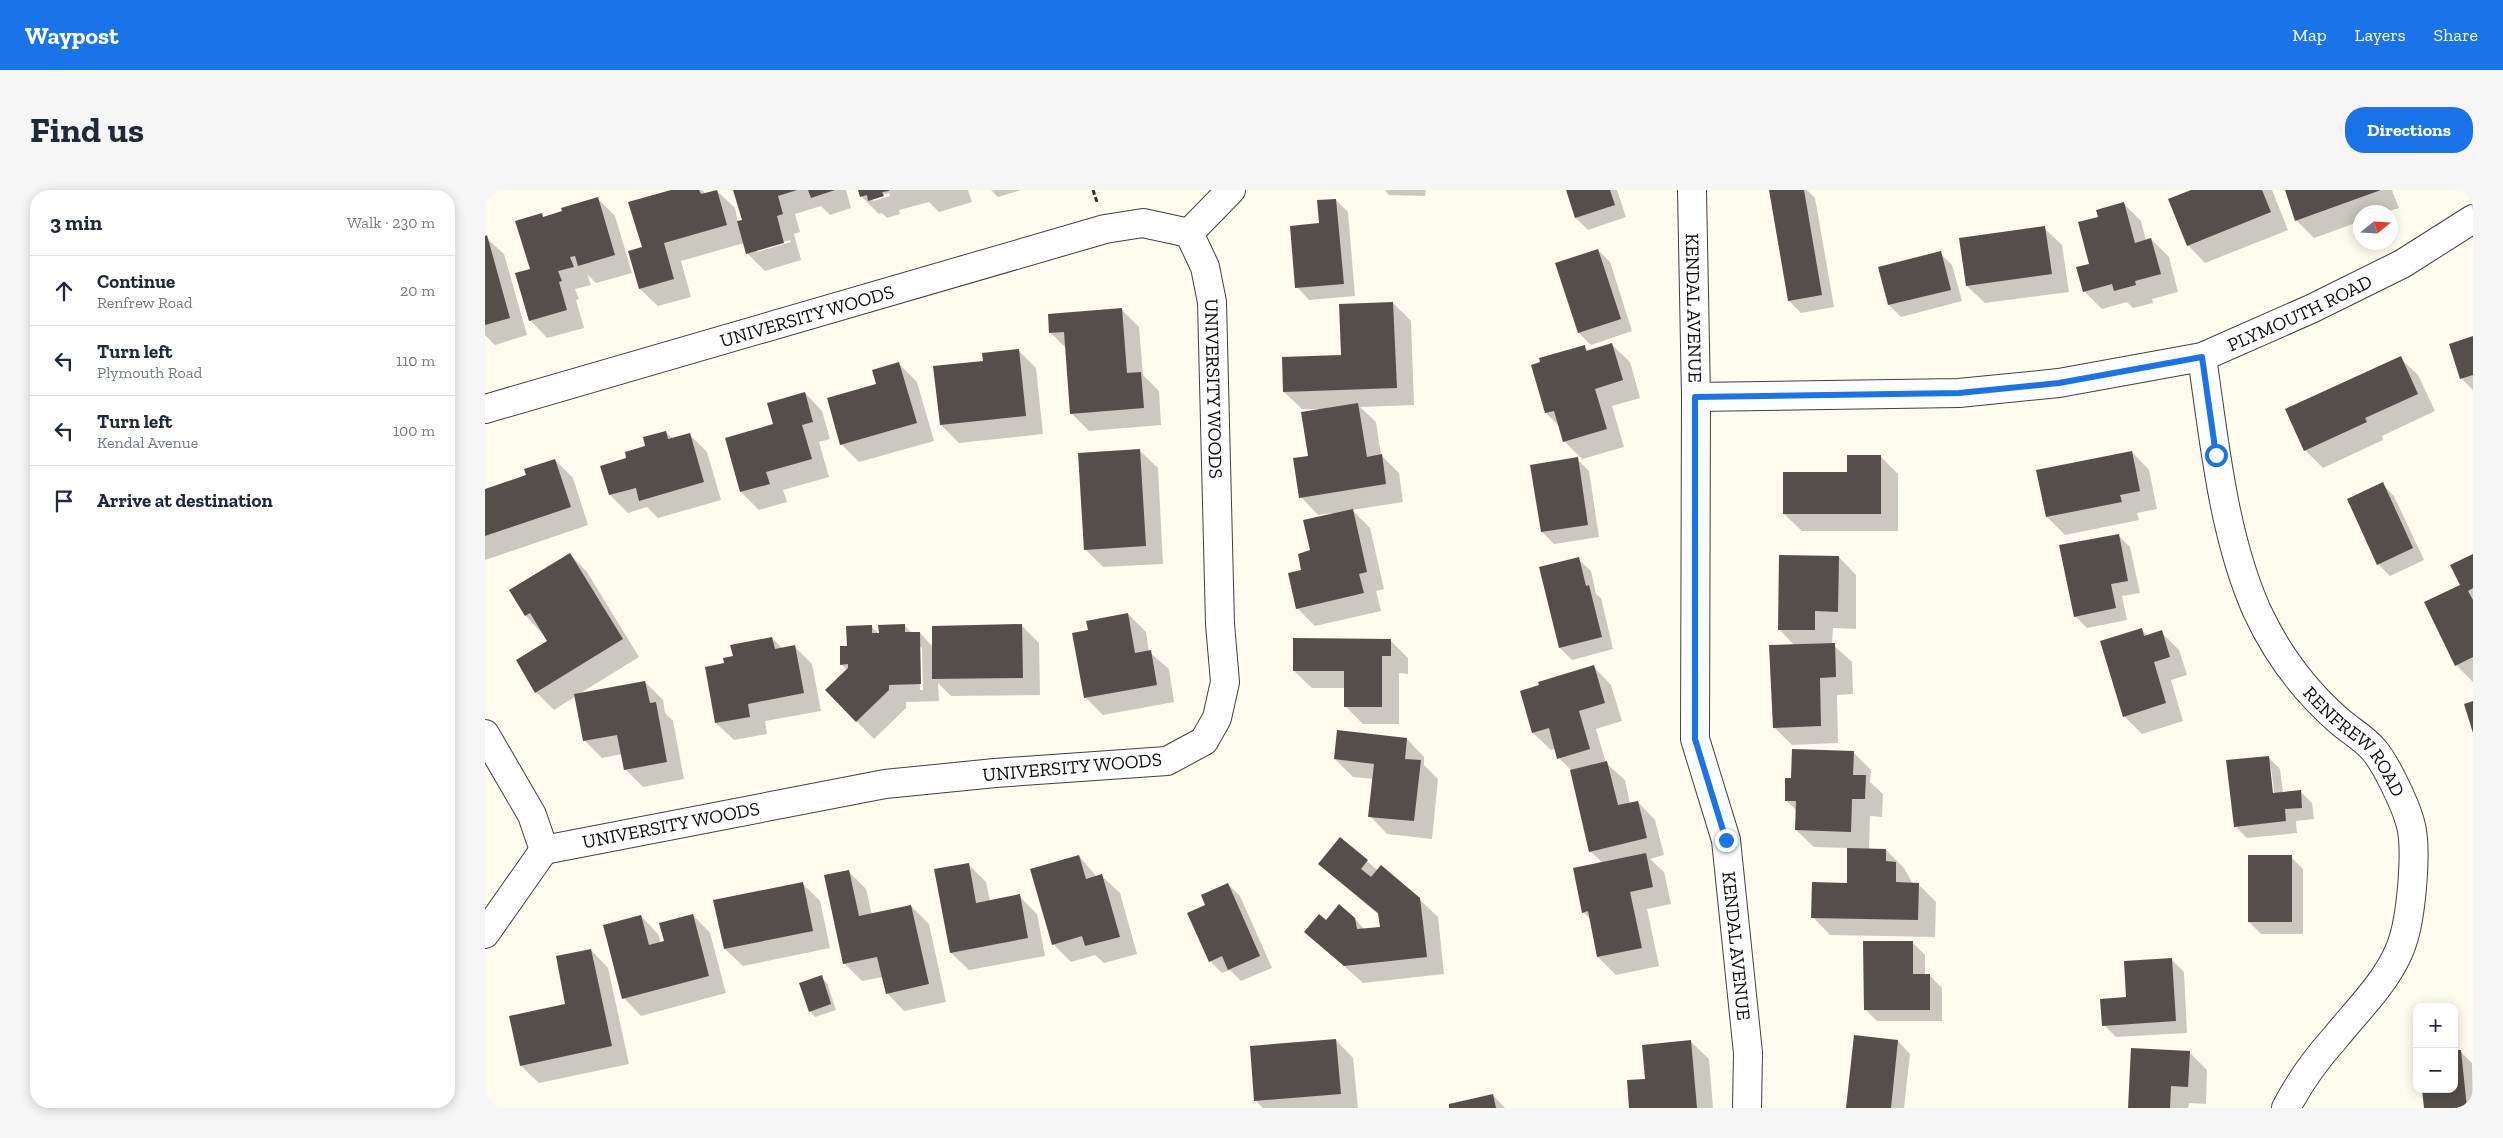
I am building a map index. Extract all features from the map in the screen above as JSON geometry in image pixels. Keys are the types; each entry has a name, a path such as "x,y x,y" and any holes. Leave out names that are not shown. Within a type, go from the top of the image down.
{"street":[{"path":"1189,233 1231,190"},
{"name":"KENDAL AVENUE","path":"1692,190 1695,397 1695,739 1726,840 1748,1053 1747,1108"},
{"name":"PLYMOUTH ROAD","path":"1695,397 1959,393 2059,383 2202,357 2311,309 2403,264 2473,220"},
{"name":"UNIVERSITY WOODS","path":"485,409 1105,229 1143,223 1189,233 1205,267 1212,302 1220,624 1225,682 1217,718 1204,741 1167,761 995,773 885,784 544,850"},
{"name":"RENFREW ROAD","path":"2202,357 2216,455 2232,531 2257,610 2276,647 2302,684 2337,720 2374,750 2395,787 2411,824 2413,881 2404,938 2383,981 2332,1041 2296,1090 2286,1108"},
{"path":"485,734 532,815 544,850 485,934"}],"building":[{"path":"671,190 699,190 701,194 717,190 727,225 664,243 674,279 639,289 628,251 642,247 628,202"},
{"path":"733,190 797,190 778,196 783,214 777,216 784,243 746,254 737,221 742,220"},
{"path":"808,190 835,190 811,198"},
{"path":"858,190 889,191 882,192 884,196 868,201 867,195 860,197"},
{"path":"1566,190 1610,190 1615,205 1575,218"},
{"path":"1769,190 1804,190 1822,295 1788,301"},
{"path":"2191,190 2262,190 2271,212 2187,246 2168,199"},
{"path":"2285,190 2381,190 2295,221"},
{"path":"598,197 615,255 578,266 575,256 570,257 574,267 558,271 562,281 559,282 567,310 529,321 515,273 530,269 515,221 542,213 543,217 562,211 561,208"},
{"path":"1336,199 1344,284 1295,288 1290,226 1319,223 1317,200"},
{"path":"2124,202 2135,243 2151,238 2161,274 2135,281 2136,285 2114,291 2112,284 2083,292 2076,267 2089,264 2078,222 2098,217 2096,210"},
{"path":"2045,226 2052,274 1966,286 1959,238"},
{"path":"487,235 510,318 485,325 485,236"},
{"path":"1598,249 1621,319 1578,333 1555,263"},
{"path":"1941,251 1951,290 1888,305 1878,267"},
{"path":"1393,302 1397,388 1283,392 1282,357 1341,355 1339,304"},
{"path":"1122,308 1127,373 1141,372 1144,408 1070,414 1064,332 1049,333 1048,314"},
{"path":"2473,336 2473,375 2460,379 2449,344"},
{"path":"1612,343 1623,380 1595,389 1607,429 1563,442 1554,411 1545,413 1531,365 1540,362 1539,358 1585,345 1586,351"},
{"path":"1019,349 1026,416 940,425 933,366 983,361 982,353"},
{"path":"2401,356 2418,394 2365,418 2367,422 2304,451 2285,409"},
{"path":"899,362 917,423 840,445 827,398 876,384 872,370"},
{"path":"805,392 813,422 802,425 812,459 766,472 770,484 740,492 725,438 773,424 767,403"},
{"path":"1358,403 1367,457 1382,454 1386,484 1299,498 1293,458 1308,456 1301,412"},
{"path":"666,431 668,439 690,433 704,482 639,501 636,488 609,495 600,466 626,458 625,452 645,446 643,437"},
{"path":"1140,449 1146,546 1084,550 1078,453"},
{"path":"2132,451 2140,491 2120,495 2122,502 2046,517 2036,470"},
{"path":"1847,455 1881,455 1881,514 1783,514 1783,472 1847,472"},
{"path":"1578,457 1588,525 1541,532 1530,465"},
{"path":"555,459 571,507 485,536 485,489 526,475 524,469"},
{"path":"2383,482 2413,548 2377,565 2347,499"},
{"path":"1353,509 1367,572 1359,574 1364,593 1296,609 1288,573 1301,570 1298,554 1310,550 1303,520"},
{"path":"2119,534 2128,581 2111,584 2116,608 2074,617 2059,545"},
{"path":"570,553 623,639 535,693 516,660 547,641 530,613 525,616 509,590"},
{"path":"2473,554 2473,588 2468,591 2473,600 2473,657 2455,666 2424,602 2460,585 2450,565"},
{"path":"1779,555 1839,556 1838,612 1815,611 1815,630 1778,630"},
{"path":"1579,557 1586,586 1589,585 1602,637 1559,648 1539,567"},
{"path":"1128,613 1135,653 1151,650 1157,685 1084,698 1072,633 1088,630 1086,621"},
{"path":"905,624 905,632 920,632 921,684 889,685 889,690 856,722 825,690 848,668 848,664 840,665 840,646 847,646 846,626 872,625 872,633 879,633 878,625"},
{"path":"1022,624 1023,678 932,679 932,626"},
{"path":"2142,628 2144,636 2162,630 2170,657 2154,662 2166,703 2123,717 2100,641"},
{"path":"772,637 775,649 795,645 804,693 748,704 750,717 715,723 705,667 724,663 723,658 733,656 730,645"},
{"path":"1293,638 1391,639 1391,656 1382,656 1382,707 1344,707 1344,671 1293,671"},
{"path":"1835,643 1836,677 1820,678 1821,726 1773,728 1769,645"},
{"path":"1594,665 1605,703 1579,711 1590,749 1557,759 1549,728 1532,733 1520,691 1539,685 1538,682"},
{"path":"645,681 650,703 656,702 667,762 624,770 617,735 583,741 574,694"},
{"path":"2473,701 2473,733 2464,704"},
{"path":"1337,730 1407,738 1405,759 1421,760 1414,821 1368,817 1374,764 1334,759"},
{"path":"1792,749 1854,751 1853,775 1866,775 1865,799 1852,799 1851,832 1795,830 1796,801 1785,801 1785,778 1791,778"},
{"path":"2269,756 2273,793 2301,790 2302,808 2285,809 2286,821 2234,827 2226,760"},
{"path":"1607,761 1618,805 1638,801 1647,838 1589,852 1570,770"},
{"path":"1340,837 1368,860 1361,869 1371,877 1381,865 1420,898 1427,957 1344,966 1304,932 1319,914 1326,920 1339,904 1355,918 1357,929 1380,927 1378,913 1318,864"},
{"path":"1847,848 1886,849 1886,861 1896,862 1896,882 1919,883 1918,920 1811,918 1812,882 1847,883"},
{"path":"1646,853 1653,887 1630,892 1642,948 1597,957 1588,911 1582,913 1573,868"},
{"path":"1079,855 1086,879 1102,874 1120,937 1085,946 1082,936 1052,945 1030,869"},
{"path":"2248,855 2292,855 2292,922 2248,922"},
{"path":"969,863 976,903 1020,894 1028,938 950,953 934,869"},
{"path":"849,870 859,916 911,905 929,984 886,994 877,957 843,964 824,875"},
{"path":"803,882 813,931 724,949 713,900"},
{"path":"1228,883 1260,956 1228,970 1222,956 1209,962 1187,913 1205,905 1201,895"},
{"path":"693,914 709,976 622,999 603,925 641,915 649,945 664,941 659,923"},
{"path":"1863,941 1913,941 1913,974 1930,974 1930,1010 1864,1010"},
{"path":"591,949 612,1046 520,1066 509,1016 565,1004 556,956"},
{"path":"2172,958 2176,1021 2102,1026 2100,999 2126,997 2124,961"},
{"path":"822,975 831,1004 809,1012 799,983"},
{"path":"1854,1035 1898,1040 1891,1108 1846,1108"},
{"path":"1336,1039 1341,1094 1254,1101 1250,1046"},
{"path":"1691,1040 1697,1108 1629,1108 1627,1080 1645,1079 1642,1045"},
{"path":"2131,1048 2190,1051 2188,1087 2171,1086 2170,1108 2128,1108"},
{"path":"2458,1050 2461,1050 2467,1108 2424,1108 2422,1093 2458,1093"},
{"path":"1493,1094 1496,1108 1449,1108 1449,1104"}],"route":[{"path":"1726,840 1695,739 1695,397 1959,393 2059,383 2202,357 2216,455"}]}
